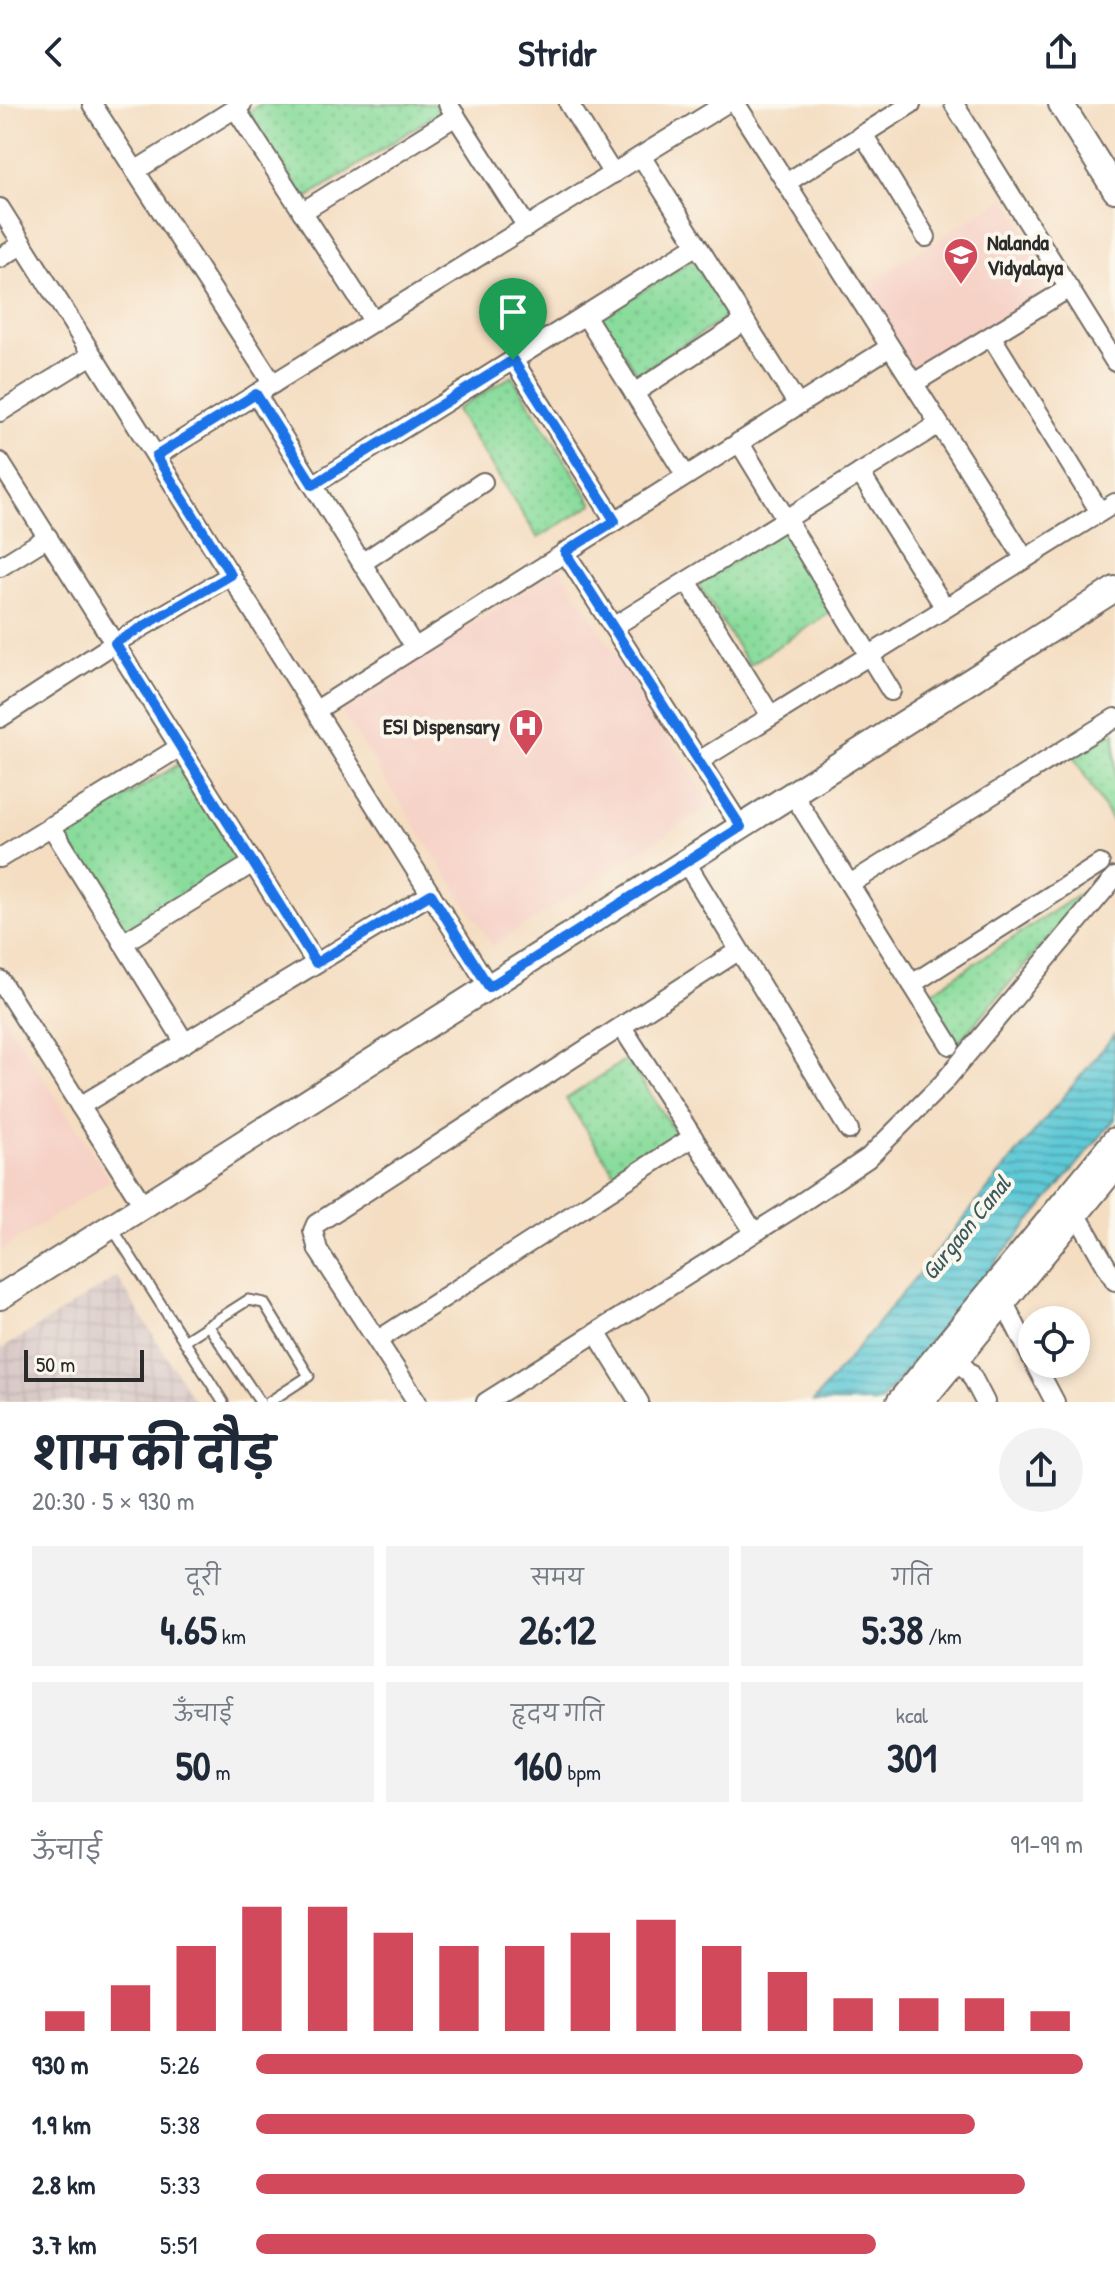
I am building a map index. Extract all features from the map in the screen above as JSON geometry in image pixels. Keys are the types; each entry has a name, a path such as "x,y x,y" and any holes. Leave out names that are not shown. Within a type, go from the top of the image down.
{"street":[{"path":"92,104 264,389 313,485 415,648"},
{"path":"569,104 613,174"},
{"path":"156,456 725,104"},
{"path":"736,104 1025,559"},
{"path":"786,183 911,104"},
{"path":"954,104 1115,362"},
{"path":"1061,104 1115,190"},
{"path":"135,171 238,106 374,322"},
{"path":"302,212 452,110 527,227"},
{"path":"863,134 926,237"},
{"path":"641,156 798,405"},
{"path":"0,208 318,709 489,987"},
{"path":"0,258 23,244"},
{"path":"313,485 697,245"},
{"path":"914,383 1069,288"},
{"path":"585,315 686,476"},
{"path":"634,393 745,321"},
{"path":"699,761 1108,508 991,336"},
{"path":"318,709 890,347"},
{"path":"0,412 92,355"},
{"path":"513,360 615,521"},
{"path":"613,627 939,424"},
{"path":"739,442 891,691"},
{"path":"0,462 316,963"},
{"path":"860,473 945,608"},
{"path":"362,563 483,482"},
{"path":"0,567 48,537"},
{"path":"565,552 741,827"},
{"path":"0,718 115,643 231,575"},
{"path":"687,581 771,716"},
{"path":"0,1297 685,861 1113,596"},
{"path":"850,884 1115,718"},
{"path":"0,858 180,747"},
{"path":"793,794 950,1045"},
{"path":"51,826 185,1043"},
{"path":"685,861 849,1130"},
{"path":"123,943 253,863"},
{"path":"912,984 1100,864"},
{"path":"486,1402 855,1168 921,1106 1115,877"},
{"path":"80,1106 431,894"},
{"path":"417,1402 318,1250 313,1231 316,1224 738,951"},
{"path":"0,980 143,1205"},
{"path":"622,1027 754,1232"},
{"path":"378,1340 693,1137"},
{"path":"899,1402 1003,1301 1115,1140"},
{"path":"921,1402 950,1353 1071,1205 1115,1167"},
{"path":"1071,1205 1115,1281"},
{"path":"1003,1301 1018,1330"},
{"path":"597,1334 639,1402"},
{"path":"950,1353 970,1373 985,1402"},
{"path":"1042,1378 1055,1402"}],"lane":[{"path":"111,1226 223,1402"},
{"path":"184,1341 248,1300 258,1299 270,1308 309,1376 269,1402"},
{"path":"208,1325 260,1402"}],"shaded area":[{"name":"Nalanda Vidyalaya","path":"1005,197 1060,285 917,375 862,287"},
{"name":"ESI Dispensary","path":"560,568 712,805 493,946 340,709"},
{"path":"0,1011 110,1180 0,1251"},
{"path":"117,1277 195,1402 0,1402 0,1350"}],"green space":[{"path":"260,104 436,104 441,111 305,199 248,112"},
{"path":"694,259 730,315 637,374 601,317"},
{"path":"512,376 593,504 538,538 456,410"},
{"path":"785,529 836,609 749,665 698,584"},
{"path":"1115,732 1115,826 1073,756"},
{"path":"181,763 240,860 123,931 64,835"},
{"path":"1095,884 958,1043 928,994"},
{"path":"627,1059 678,1136 617,1177 566,1099"}],"water":[{"name":"Gurgaon Canal","path":"1115,1034 1115,1119 880,1402 813,1402"}],"place":[{"name":"Nalanda Vidyalaya","path":"961,286"},
{"name":"ESI Dispensary","path":"526,757"}],"route":[{"path":"513,360 615,521 565,552 741,827 489,987 431,894 316,963 115,643 231,575 156,456 256,394 313,485 513,360"}]}
